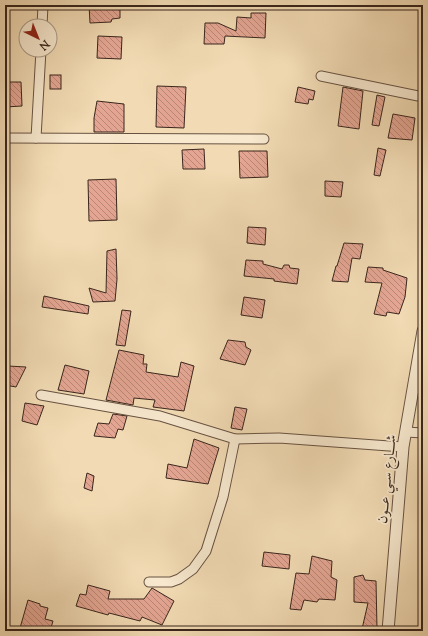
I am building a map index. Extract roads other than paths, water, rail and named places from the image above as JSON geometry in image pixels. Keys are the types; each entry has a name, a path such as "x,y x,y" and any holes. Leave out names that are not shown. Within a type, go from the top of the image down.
{"street":[{"path":"42,18 43,5"},
{"path":"36,138 41,58"},
{"path":"321,76 423,97"},
{"path":"5,138 264,139"},
{"name":"شــــارع ســي عـــون","path":"388,631 403,447 423,331"},
{"path":"41,395 160,416 235,438 279,438 403,447"},
{"path":"406,432 423,433"},
{"path":"149,582 171,582 179,579 193,569 206,551 222,497 235,438"}]}
